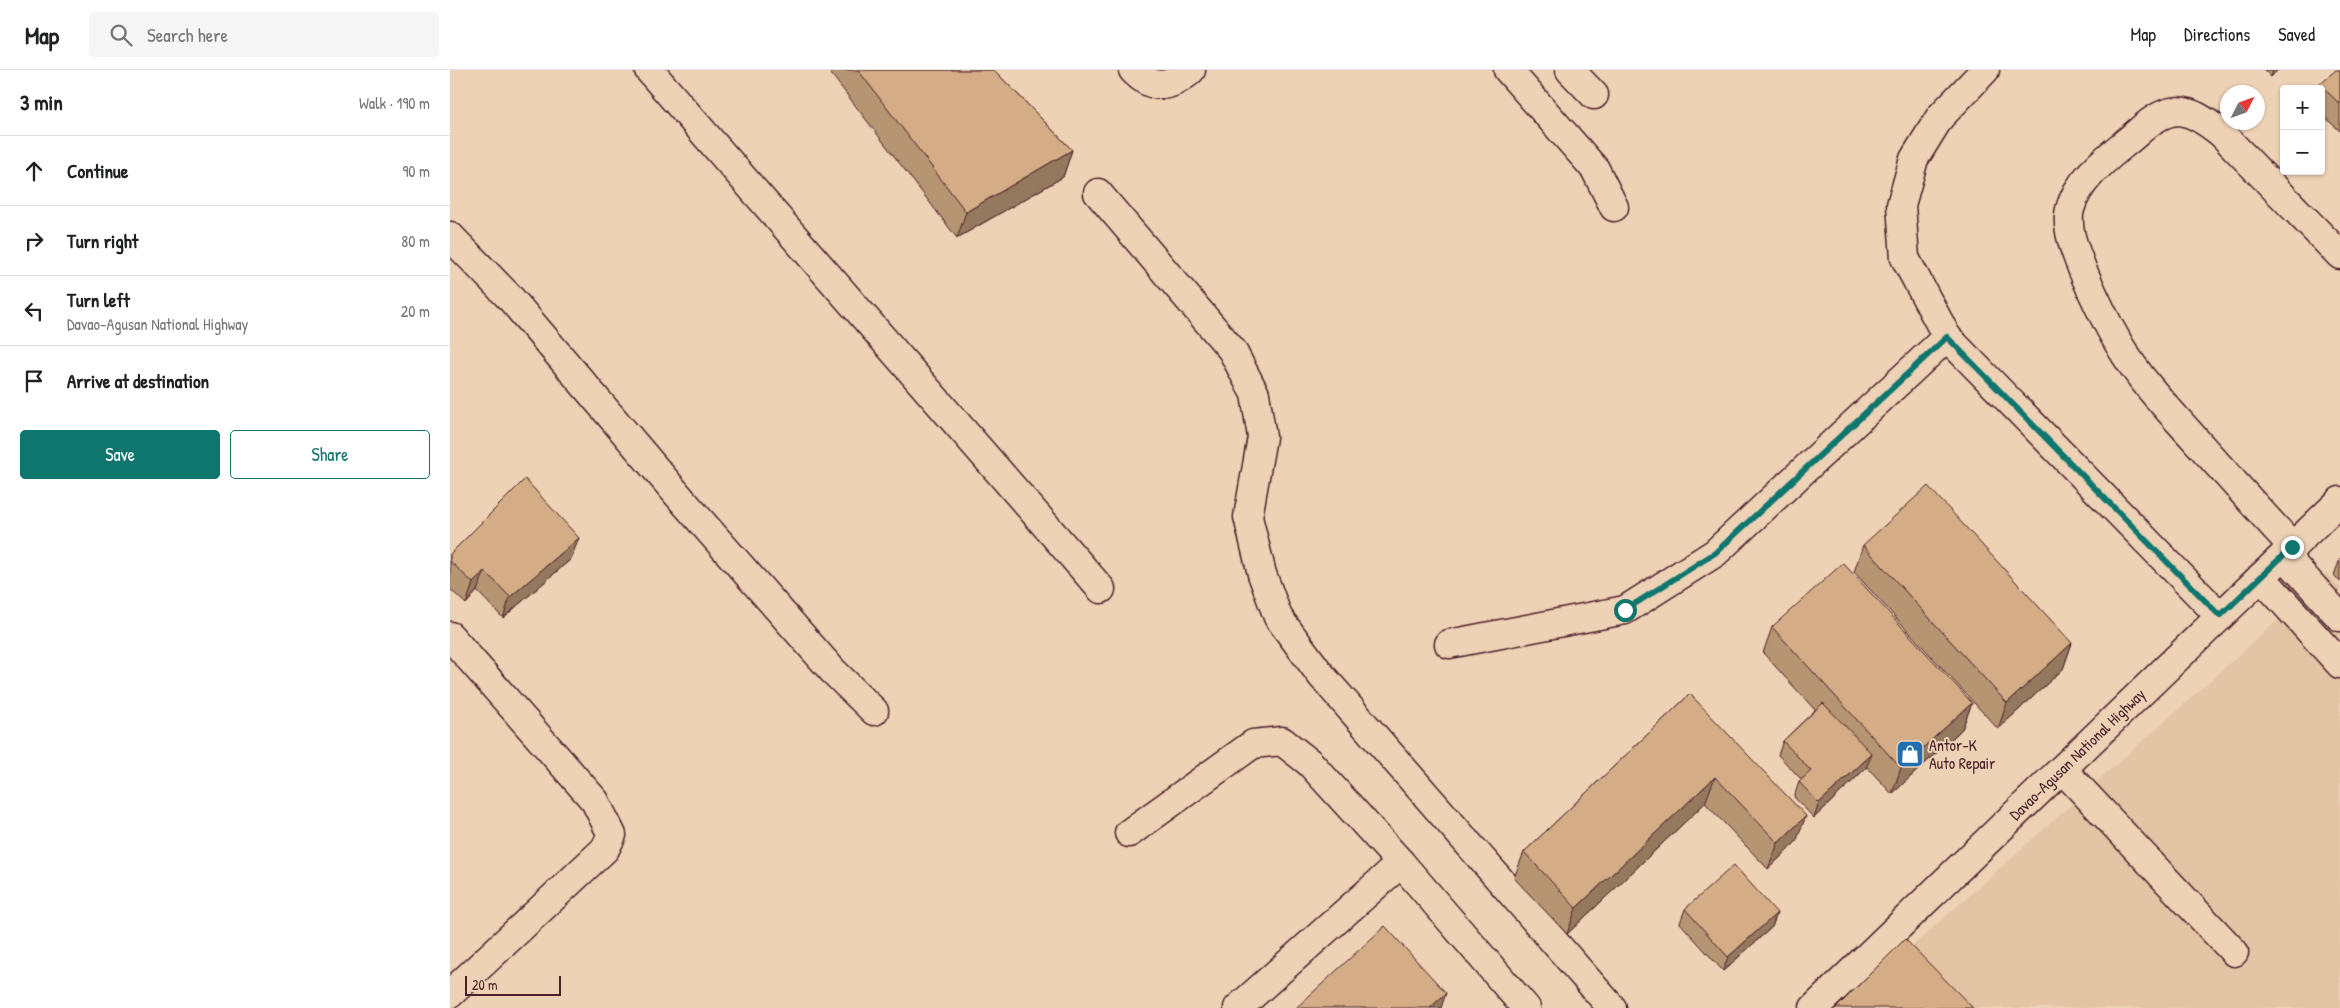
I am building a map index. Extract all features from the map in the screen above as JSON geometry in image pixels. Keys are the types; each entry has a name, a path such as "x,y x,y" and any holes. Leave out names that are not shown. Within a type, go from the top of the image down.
{"street":[{"path":"649,70 1101,589"},
{"path":"1134,70 1140,77 1156,85 1176,82 1191,70"},
{"path":"1508,70 1595,169 1614,207"},
{"path":"1570,70 1594,95"},
{"path":"1985,70 1940,117 1914,159 1901,205 1905,258 1947,337 2220,616"},
{"path":"2340,255 2221,134 2203,119 2182,111 2162,113 2095,169 2080,188 2070,210 2072,242 2097,304 2120,347 2146,384 2288,551 2340,617"},
{"path":"1098,193 1232,350 1255,394 1262,437 1248,517 1262,574 1278,617 1334,690 1612,1008"},
{"path":"450,236 512,300 683,501 827,664 874,711"},
{"path":"1449,644 1625,610 1715,553 1947,337"},
{"name":"Davao-Agusan National Highway","path":"1814,1008 2340,501"},
{"path":"2261,577 2340,664"},
{"path":"450,636 595,801 612,834 605,849 450,994"},
{"path":"1129,833 1253,744 1282,741 1310,763 1526,1008"},
{"path":"2062,769 2234,952"},
{"path":"1238,1008 1401,864"}],"shaded area":[{"path":"2326,573 2340,588 2340,1008 1961,1008 1907,951 2275,623"}],"building":[{"path":"858,70 994,70 1072,150 966,212"},
{"path":"2336,70 2340,70 2340,104 2325,90 2325,85 2319,84"},
{"path":"525,479 579,538 510,597 485,571 473,583 450,561 450,554"},
{"path":"1928,486 2072,643 2007,703 1863,545"},
{"path":"1843,563 1972,703 1901,768 1772,627"},
{"path":"1690,694 1806,816 1778,843 1715,777 1576,908 1524,852"},
{"path":"1823,703 1872,754 1819,803 1799,782 1811,771 1783,741"},
{"path":"1734,865 1777,913 1728,957 1685,909"},
{"path":"1385,926 1446,993 1430,1008 1296,1008"},
{"path":"1905,939 1973,1008 1836,1008"}],"place":[{"name":"Antor-K Auto Repair","path":"1910,754"}],"route":[{"path":"1625,610 1715,553 1947,337 2220,616 2292,547"}]}
